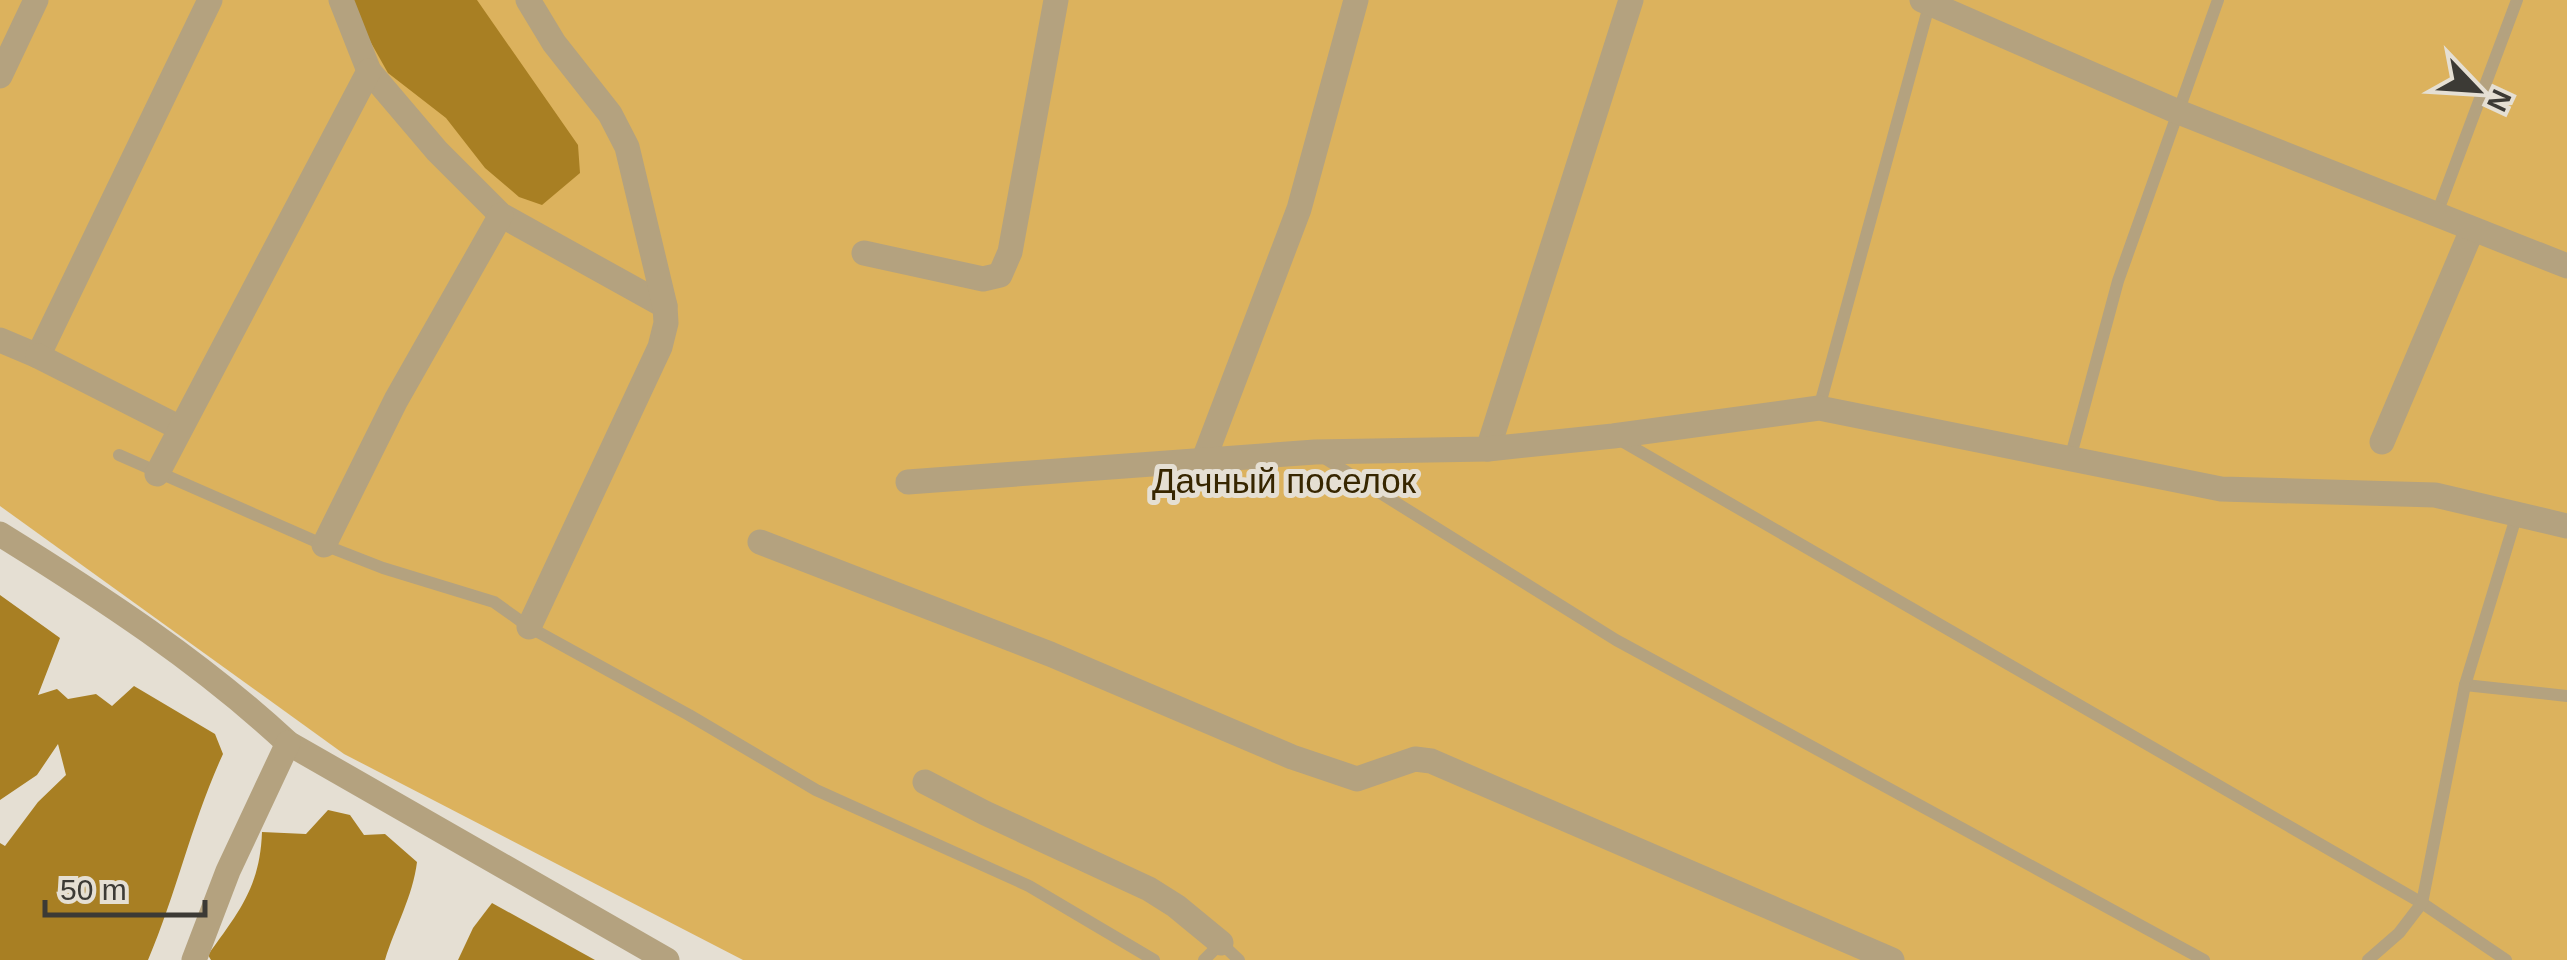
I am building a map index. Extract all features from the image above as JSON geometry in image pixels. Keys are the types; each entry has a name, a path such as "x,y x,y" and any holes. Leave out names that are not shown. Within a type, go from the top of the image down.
{"street":[{"path":"0,76 36,0"},
{"path":"38,356 210,0"},
{"path":"341,0 368,71 437,151 501,215 665,306"},
{"path":"528,0 554,44 610,114 627,146 666,324 660,346 530,627"},
{"path":"864,253 983,279 1000,275 1010,252 1056,0"},
{"path":"1204,459 1300,208 1356,0"},
{"path":"1488,448 1631,0"},
{"path":"1928,1 2176,110 2567,266"},
{"path":"157,474 368,71"},
{"path":"324,545 396,400 501,215"},
{"path":"2382,442 2472,230"},
{"path":"0,340 180,428"},
{"path":"908,482 1315,452 1488,448 1613,436 1819,408 2221,489 2435,495 2567,526"},
{"path":"0,534 85,587 240,698 288,743 667,960"},
{"path":"760,542 1050,654 1345,776 1357,779 1415,759 1430,761 1892,960"},
{"path":"194,960 228,871 288,743"},
{"path":"926,782 1149,888 1176,906 1221,954"}],"lane":[{"path":"2069,460 2118,281 2218,0"},
{"path":"2436,216 2517,0"},
{"path":"1819,408 1928,1"},
{"path":"1613,436 2422,903 2506,960"},
{"path":"1315,452 1616,640 2204,960"},
{"path":"119,454 324,545 383,568 494,602 530,627 816,790 1029,886 1154,960"},
{"path":"2368,960 2399,933 2422,903 2464,685 2517,514"},
{"path":"2464,685 2567,696"}],"green space":[{"name":"Дачный поселок","path":"0,0 2567,0 2567,960 743,960 344,754 0,506"}],"shaded area":[{"path":"351,0 477,0 578,145 580,173 542,205 519,197 485,168 446,118 388,73 352,9"},
{"path":"0,595 60,638 38,695 57,689 68,699 96,694 112,706 134,686 215,734 223,754 148,960 0,960 0,843 5,846 38,802 66,775 58,744 37,775 0,800"},
{"path":"328,810 350,815 364,835 385,834 417,862 385,960 211,960 208,955 252,884 262,832 306,834"},
{"path":"492,903 595,960 458,960 473,928"}]}
